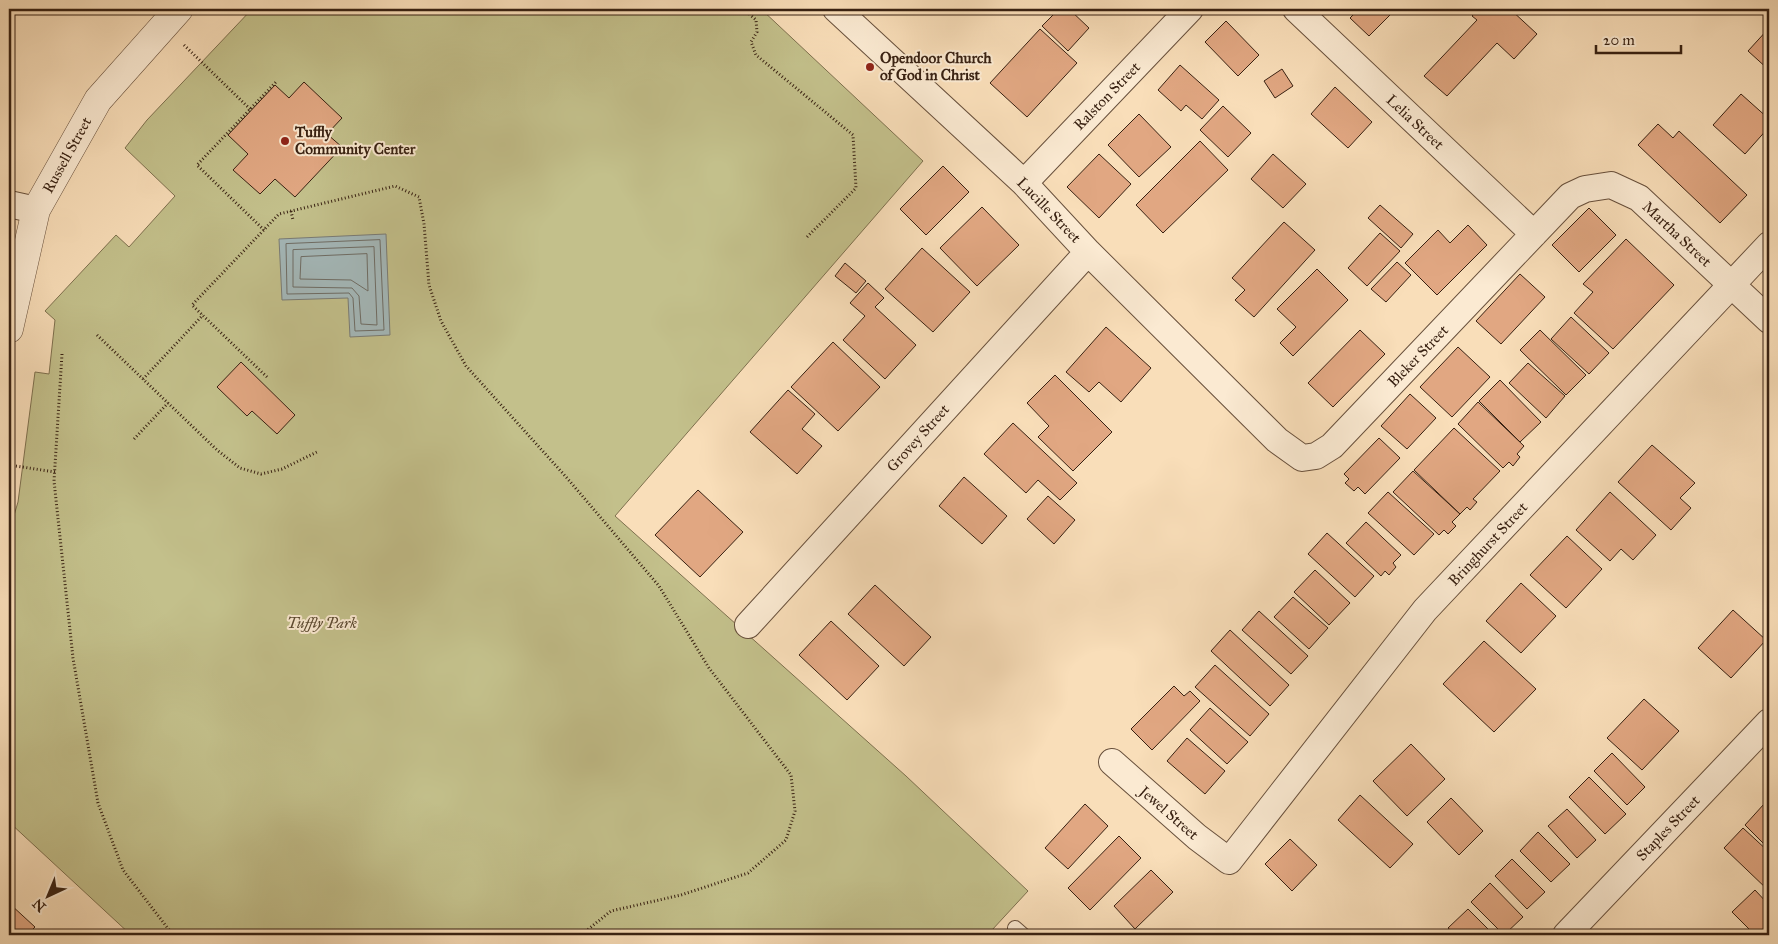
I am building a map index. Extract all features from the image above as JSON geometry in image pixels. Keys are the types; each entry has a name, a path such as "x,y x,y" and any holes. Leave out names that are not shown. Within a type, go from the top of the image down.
{"street":[{"name":"Lucille Street","path":"836,9 1024,184 1088,252 1255,418"},
{"name":"Ralston Street","path":"1024,184 1190,9"},
{"name":"Lelia Street","path":"1296,9 1534,234"},
{"name":"Russell Street","path":"9,330 36,210 98,100 171,17"},
{"name":"Martha Street","path":"1570,196 1585,189 1611,185 1639,198 1769,320"},
{"name":"Bleker Street","path":"1255,418 1284,445 1302,458 1316,456 1332,446 1570,196"},
{"path":"9,204 36,210"},
{"name":"Bringhurst Street","path":"1229,861 1426,610 1733,286 1769,245"},
{"name":"Grovey Street","path":"748,625 1088,252"},
{"name":"Staples Street","path":"1566,935 1769,722"},
{"name":"Jewel Street","path":"1112,762 1197,837 1229,861"}],"path":[{"path":"744,9 756,20 757,32 751,42 756,55 853,135 856,188 807,237"},
{"path":"171,17 250,109"},
{"path":"264,230 197,165 276,82"},
{"path":"268,377 192,305 279,214 395,186 419,197 424,224 428,285 441,321 466,366 567,478 659,586 709,668 791,775 796,811 786,840 748,873 681,895 611,911 581,935"},
{"path":"291,211 293,220"},
{"path":"144,380 203,315"},
{"path":"98,335 217,450 240,468 261,474 282,470 319,451"},
{"path":"62,354 55,472 73,658 98,803 123,870 173,935"},
{"path":"134,440 168,403"},
{"path":"9,465 55,472"}],"green space":[{"name":"Tuffly Park","path":"252,9 761,9 923,161 615,516 906,776 1028,891 992,930 997,935 131,935 9,822 9,532 18,502 35,372 49,374 55,320 45,311 116,235 129,247 175,196 125,148 147,120"}],"water":[{"path":"386,234 390,335 350,337 348,298 282,300 279,239"}],"building":[{"path":"1059,9 1069,9 1089,28 1068,51 1042,26"},
{"path":"1359,9 1396,9 1369,36 1350,18"},
{"path":"1479,9 1510,9 1537,34 1514,59 1497,43 1447,96 1424,76 1477,20 1472,16"},
{"path":"1226,21 1259,55 1238,76 1205,42"},
{"path":"1769,28 1769,70 1748,51"},
{"path":"1040,29 1077,63 1027,117 990,83"},
{"path":"1180,65 1219,100 1202,119 1186,105 1181,111 1158,90"},
{"path":"1282,69 1293,86 1275,98 1264,81"},
{"name":"Tuffly Community Center","path":"304,82 342,118 327,134 342,147 295,197 275,179 260,194 233,170 248,154 228,135 275,85 289,98"},
{"path":"1335,87 1372,122 1348,148 1311,114"},
{"path":"1741,94 1769,119 1769,127 1745,154 1713,125"},
{"path":"1223,106 1251,133 1228,157 1200,130"},
{"path":"1139,114 1171,147 1139,177 1108,145"},
{"path":"1658,124 1673,138 1679,131 1747,195 1720,223 1638,145"},
{"path":"1200,141 1228,170 1163,233 1136,205"},
{"path":"1099,154 1131,184 1099,218 1067,187"},
{"path":"1273,154 1306,184 1283,208 1251,179"},
{"path":"943,166 969,192 926,235 900,209"},
{"path":"1380,205 1413,234 1401,248 1368,218"},
{"path":"982,207 1019,245 977,286 940,248"},
{"path":"1589,208 1616,235 1579,272 1552,245"},
{"path":"1284,222 1315,250 1254,317 1235,300 1245,290 1232,278"},
{"path":"1468,225 1487,245 1437,295 1405,263 1438,230 1450,243"},
{"path":"1380,233 1400,251 1367,286 1348,268"},
{"path":"1626,239 1674,285 1613,349 1574,313 1593,292 1583,284"},
{"path":"922,248 970,292 933,332 885,289"},
{"path":"1397,262 1411,275 1386,302 1371,289"},
{"path":"845,263 866,281 856,293 835,276"},
{"path":"1317,269 1348,300 1293,356 1280,343 1296,327 1277,309"},
{"path":"1520,274 1545,297 1501,344 1476,321"},
{"path":"868,283 884,298 875,307 916,345 885,379 843,340 865,316 850,303"},
{"path":"1571,317 1609,353 1589,374 1551,339"},
{"path":"1106,327 1151,368 1121,402 1099,382 1089,392 1066,372"},
{"path":"1360,330 1385,354 1333,407 1308,383"},
{"path":"1540,330 1586,375 1566,395 1520,350"},
{"path":"833,342 880,387 838,431 791,387"},
{"path":"1458,347 1490,377 1452,417 1420,387"},
{"path":"241,362 295,415 277,434 252,411 247,416 217,387"},
{"path":"1528,363 1565,396 1546,418 1509,383"},
{"path":"1055,375 1112,432 1073,471 1038,437 1049,426 1027,403"},
{"path":"1500,380 1541,422 1520,442 1479,401"},
{"path":"788,390 815,414 802,429 822,446 797,474 750,432"},
{"path":"1410,394 1436,418 1407,449 1381,426"},
{"path":"1478,402 1524,446 1517,454 1520,457 1513,466 1509,462 1503,468 1458,424"},
{"path":"1013,423 1077,483 1060,500 1038,480 1026,493 984,454"},
{"path":"1454,428 1500,471 1473,499 1477,502 1470,510 1467,507 1460,514 1414,470"},
{"path":"1379,438 1400,458 1365,494 1358,487 1354,491 1345,483 1349,479 1344,474"},
{"path":"1652,445 1695,483 1680,498 1691,508 1671,530 1618,482"},
{"path":"1413,471 1460,514 1452,522 1456,526 1448,534 1444,530 1439,535 1393,492"},
{"path":"964,477 1007,516 982,544 939,506"},
{"path":"698,490 743,532 700,577 655,535"},
{"path":"1388,492 1434,534 1414,555 1368,513"},
{"path":"1610,492 1656,535 1633,560 1621,549 1610,561 1576,530"},
{"path":"1048,496 1075,520 1054,544 1027,519"},
{"path":"1366,522 1401,555 1393,563 1396,567 1389,575 1385,571 1381,576 1346,543"},
{"path":"1327,533 1374,576 1355,597 1308,554"},
{"path":"1567,536 1602,569 1566,608 1530,575"},
{"path":"1315,570 1350,603 1329,625 1294,592"},
{"path":"1521,583 1556,616 1521,653 1486,621"},
{"path":"875,585 931,637 904,666 848,614"},
{"path":"1293,597 1328,628 1309,649 1274,617"},
{"path":"1733,610 1766,640 1731,678 1698,648"},
{"path":"1259,611 1308,656 1291,674 1242,630"},
{"path":"831,621 879,666 847,700 799,655"},
{"path":"1230,630 1289,685 1270,706 1211,651"},
{"path":"1484,641 1536,689 1494,732 1443,684"},
{"path":"1215,665 1269,714 1250,736 1195,687"},
{"path":"1174,686 1184,696 1190,691 1200,701 1152,750 1131,729"},
{"path":"1644,699 1679,731 1642,770 1607,738"},
{"path":"1210,708 1248,742 1227,764 1190,730"},
{"path":"1187,738 1225,771 1205,794 1167,761"},
{"path":"1411,744 1445,779 1407,816 1373,781"},
{"path":"1612,753 1645,787 1627,805 1594,771"},
{"path":"1589,777 1626,814 1605,834 1569,797"},
{"path":"1360,795 1413,844 1390,868 1338,820"},
{"path":"1451,798 1483,831 1459,855 1427,822"},
{"path":"1085,804 1108,826 1068,869 1045,848"},
{"path":"1764,804 1769,809 1769,849 1745,825"},
{"path":"1567,809 1596,840 1577,858 1548,826"},
{"path":"1743,828 1769,852 1769,891 1724,848"},
{"path":"1538,832 1570,864 1551,882 1520,851"},
{"path":"1119,836 1141,858 1090,910 1068,888"},
{"path":"1290,839 1317,865 1292,891 1265,864"},
{"path":"1512,859 1545,892 1527,909 1495,876"},
{"path":"1151,870 1173,892 1135,929 1114,906"},
{"path":"1490,883 1523,917 1504,935 1471,902"},
{"path":"1755,890 1769,905 1769,935 1755,935 1732,912"},
{"path":"10,904 35,927 27,935 9,935"},
{"path":"1468,909 1494,935 1456,935 1448,928"}],"place":[{"name":"Opendoor Church of God in Christ","path":"870,67"},
{"name":"Tuffly Community Center","path":"285,141"}]}
